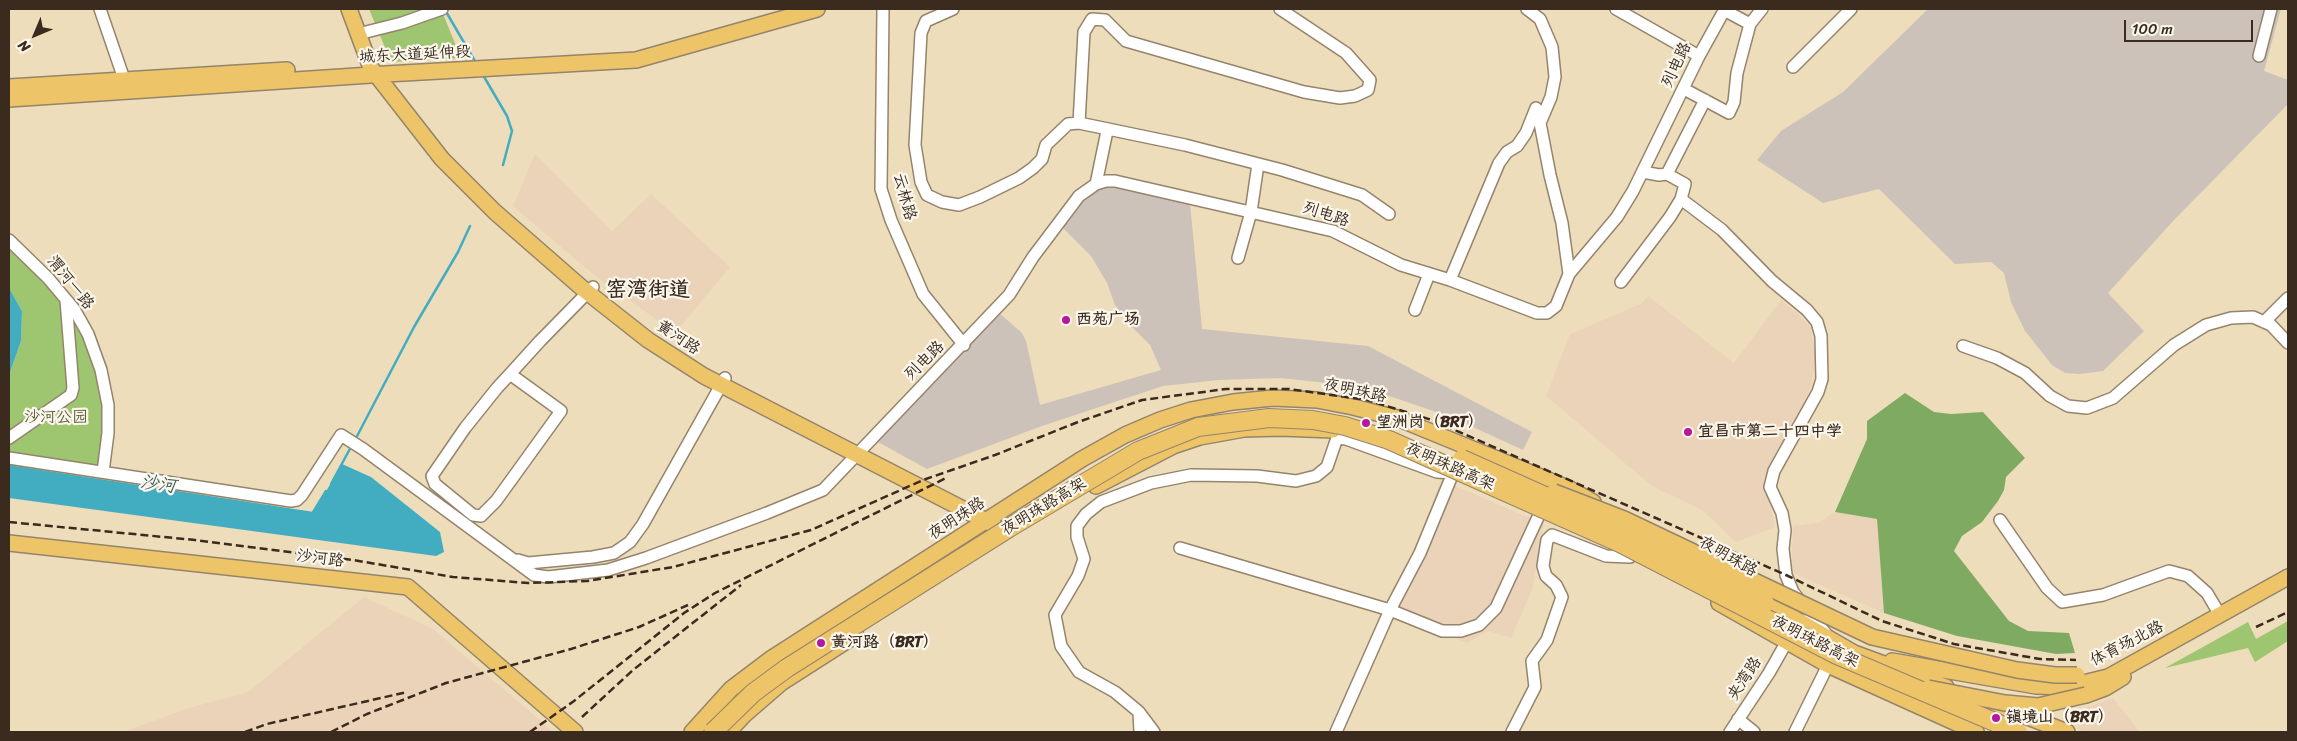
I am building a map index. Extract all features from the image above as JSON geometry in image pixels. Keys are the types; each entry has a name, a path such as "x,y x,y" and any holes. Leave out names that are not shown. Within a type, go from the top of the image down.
{"highway":[{"name":"夜明珠路高架","path":"700,732 735,694 771,668 1105,459 1170,427 1202,417 1244,411 1274,409 1317,412 1374,425 1496,473 1650,543 1796,620"},
{"name":"夜明珠路高架","path":"713,732 753,693 788,668 1009,528 1130,456 1198,427 1269,418 1312,420 1345,426 1397,444 1620,543 1838,655 2018,732"}],"main road":[{"name":"黄河路","path":"349,9 379,71 442,147 476,184 590,290 723,382 1015,531"},
{"name":"黄河路","path":"358,9 379,71"},
{"name":"城东大道延伸段","path":"9,99 637,50 800,9"},
{"name":"城东大道延伸段","path":"9,88 124,79 636,60 817,9"},
{"name":"夜明珠路","path":"692,732 731,689 772,658 1082,458 1125,434 1191,410 1234,402 1273,398 1317,400 1397,418 1570,489 1731,576 1796,620 1830,640 1865,657 1935,674 2067,732"},
{"path":"728,732 744,715 781,684 1015,531 1117,474 1173,446 1200,436 1244,429 1330,430 1386,446 1453,473 1630,557 1709,597 1786,643 1828,665 1976,732"},
{"path":"1496,473 1551,491 1624,519 1872,637 2017,670 2055,675 2077,675 2107,668 2221,616"},
{"name":"沙河路","path":"9,543 408,587 575,732"},
{"name":"体育场北路","path":"1935,674 2036,686 2067,687 2108,677 2221,616 2288,577"},
{"name":"体育场北路","path":"2221,616 2288,587"},
{"path":"1891,678 1951,694 2005,703 2038,706 2086,695 2105,688 2221,616"}],"street":[{"path":"100,9 124,79"},
{"path":"366,32 410,21 440,9"},
{"name":"云林路","path":"883,9 881,189 923,294 964,344"},
{"path":"954,9 926,21 921,33 915,146 919,173 927,194 942,202 959,204 980,197 1019,178 1034,168 1042,159 1046,145 1068,124 1079,124 1185,145 1282,170 1362,195 1389,214"},
{"path":"1079,124 1084,32 1092,20 1106,20 1126,41 1304,92 1340,98 1355,96 1368,90 1370,80 1346,53 1280,9"},
{"path":"1527,9 1540,19 1552,47 1555,77 1551,97 1540,123 1550,176 1562,223 1569,274"},
{"path":"1616,9 1699,56"},
{"path":"1724,9 1750,24"},
{"name":"列电路","path":"103,472 291,501 297,500 302,495 341,435 534,575 548,577 608,570 646,558 802,500 823,490 1009,295 1033,257 1084,192 1096,184 1115,181 1333,231 1401,265 1450,280 1537,313 1548,313 1556,306 1569,274 1617,217 1643,172 1724,9"},
{"path":"1684,89 1729,113 1734,102 1736,73 1750,24 1762,9"},
{"path":"1792,67 1851,9"},
{"path":"2258,56 2271,9"},
{"path":"1667,174 1705,100"},
{"path":"1450,280 1499,163 1507,152 1517,146 1526,133 1536,108"},
{"path":"1096,184 1107,131"},
{"path":"1238,258 1252,212 1258,164"},
{"path":"1621,282 1670,217 1681,199 1685,184 1667,174 1659,175 1643,172"},
{"path":"1681,199 1722,230 1772,281 1807,310 1817,322 1821,336 1822,379 1818,392 1774,471 1770,487 1782,513 1786,575 1793,592 1830,640"},
{"name":"渭河一路","path":"9,240 48,278 66,300 88,334 101,370 108,405 108,433 103,472"},
{"path":"1415,310 1428,274"},
{"path":"510,374 561,411 496,501 481,516 473,515 435,484 432,476 465,428 510,374 590,290"},
{"path":"2264,322 2288,298"},
{"path":"9,438 71,395 73,388 66,300"},
{"path":"1963,346 1997,358 2025,373 2050,396 2068,406 2087,408 2113,398 2174,345 2206,325 2231,318 2253,317 2271,325 2288,342"},
{"path":"514,559 528,563 593,557 614,553 630,542 643,524 723,382"},
{"path":"1154,732 1139,712 1115,692 1079,672 1061,646 1056,629 1055,615 1078,576 1084,559 1077,537 1077,526 1086,514 1101,502 1151,483 1191,476 1257,476 1296,480 1316,476 1327,467 1337,438 1346,439 1437,472 1453,473 1420,553 1390,610 1336,732"},
{"path":"9,458 103,472"},
{"path":"1180,548 1390,610 1442,631 1461,631 1480,625 1499,602 1539,515"},
{"path":"2000,520 2046,588 2062,602 2103,595 2169,571 2188,576 2207,593 2221,616"},
{"path":"1512,732 1535,688 1532,661 1547,640 1562,597 1556,586 1546,576 1543,566 1547,540 1552,535 1606,556 1630,557"},
{"name":"夹湾路","path":"1730,732 1786,643"},
{"path":"1795,732 1828,665"},
{"path":"1139,712 1140,732"},
{"path":"1738,719 1754,732"}],"shaded area":[{"path":"1928,9 2281,9 2264,71 2288,80 2288,104 2174,220 2108,293 2144,331 2103,371 2080,374 2065,373 2052,365 2025,331 2011,302 2004,273 1991,262 1955,264 1879,189 1823,203 1757,160 1781,131 1843,92"},
{"path":"535,154 612,231 651,194 730,267 675,333 594,275 513,206"},
{"path":"1107,186 1190,203 1202,329 1368,346 1532,432 1523,450 1451,417 1392,397 1336,384 1281,378 1219,380 1163,386 1042,426 927,469 878,442 998,312 1022,333 1026,341 1040,405 1161,370 1150,345 1128,323 1115,305 1107,283 1091,256 1063,228 1083,202 1095,192"},
{"name":"宜昌市第二十四中学","path":"1648,296 1734,363 1781,300 1811,328 1816,359 1811,385 1803,406 1772,459 1765,479 1775,527 1736,542 1702,510 1652,486 1546,396 1570,334 1641,304"},
{"path":"1441,480 1544,524 1532,590 1511,638 1488,631 1467,643 1381,612 1410,561"},
{"path":"1835,512 1877,519 1884,613 1791,572 1793,526 1818,523"},
{"path":"364,597 433,629 554,732 123,732 189,708 248,692"},
{"path":"2113,698 2140,732 2084,732 2078,729 2085,708"}],"green space":[{"path":"369,9 441,9 461,58 391,62"},
{"name":"沙河公园","path":"9,244 62,302 84,335 96,368 102,396 104,432 99,478 9,465 9,375 21,341 22,311 9,288"},
{"path":"1905,393 1934,412 1951,414 1983,412 2025,458 2006,477 2004,490 1982,522 1962,536 1954,551 2009,621 2028,631 2069,633 2075,653 2056,654 1957,636 1884,613 1877,519 1835,512 1867,439 1867,421"},
{"path":"2288,621 2288,641 2255,662 2248,648 2165,668 2248,622 2256,639"}],"water":[{"path":"9,288 22,311 21,341 9,375"},
{"path":"342,464 371,477 440,532 444,552 436,556 9,498 9,465 314,512"}],"waterway":[{"path":"445,10 476,63"},
{"path":"483,75 507,116 512,131 503,165"},
{"path":"355,440 414,327 458,252 470,226"},
{"path":"331,484 352,445"},
{"path":"312,514 326,491"}],"railway":[{"path":"9,522 195,540 353,560 453,577 528,583 587,581 673,567 811,530 923,480 1142,400 1226,389 1289,389 1367,400 1432,420 1786,575 1882,621 1954,644 2040,659 2076,660"},
{"path":"530,732 574,701 684,613 715,593 948,477"},
{"path":"582,717 633,670 741,585"},
{"path":"331,732 367,714 446,683 571,649 639,627 688,605"},
{"path":"2256,627 2288,612"},
{"path":"245,732 267,724 407,692"}],"place":[{"name":"西苑广场","path":"1066,320"},
{"name":"望洲岗（BRT）","path":"1366,423"},
{"name":"宜昌市第二十四中学","path":"1688,432"},
{"name":"黄河路（BRT）","path":"821,643"},
{"name":"镇境山（BRT）","path":"1996,718"}],"district":[{"name":"窑湾街道","path":"648,291"}],"water label":[{"name":"沙河","path":"158,485"}]}
